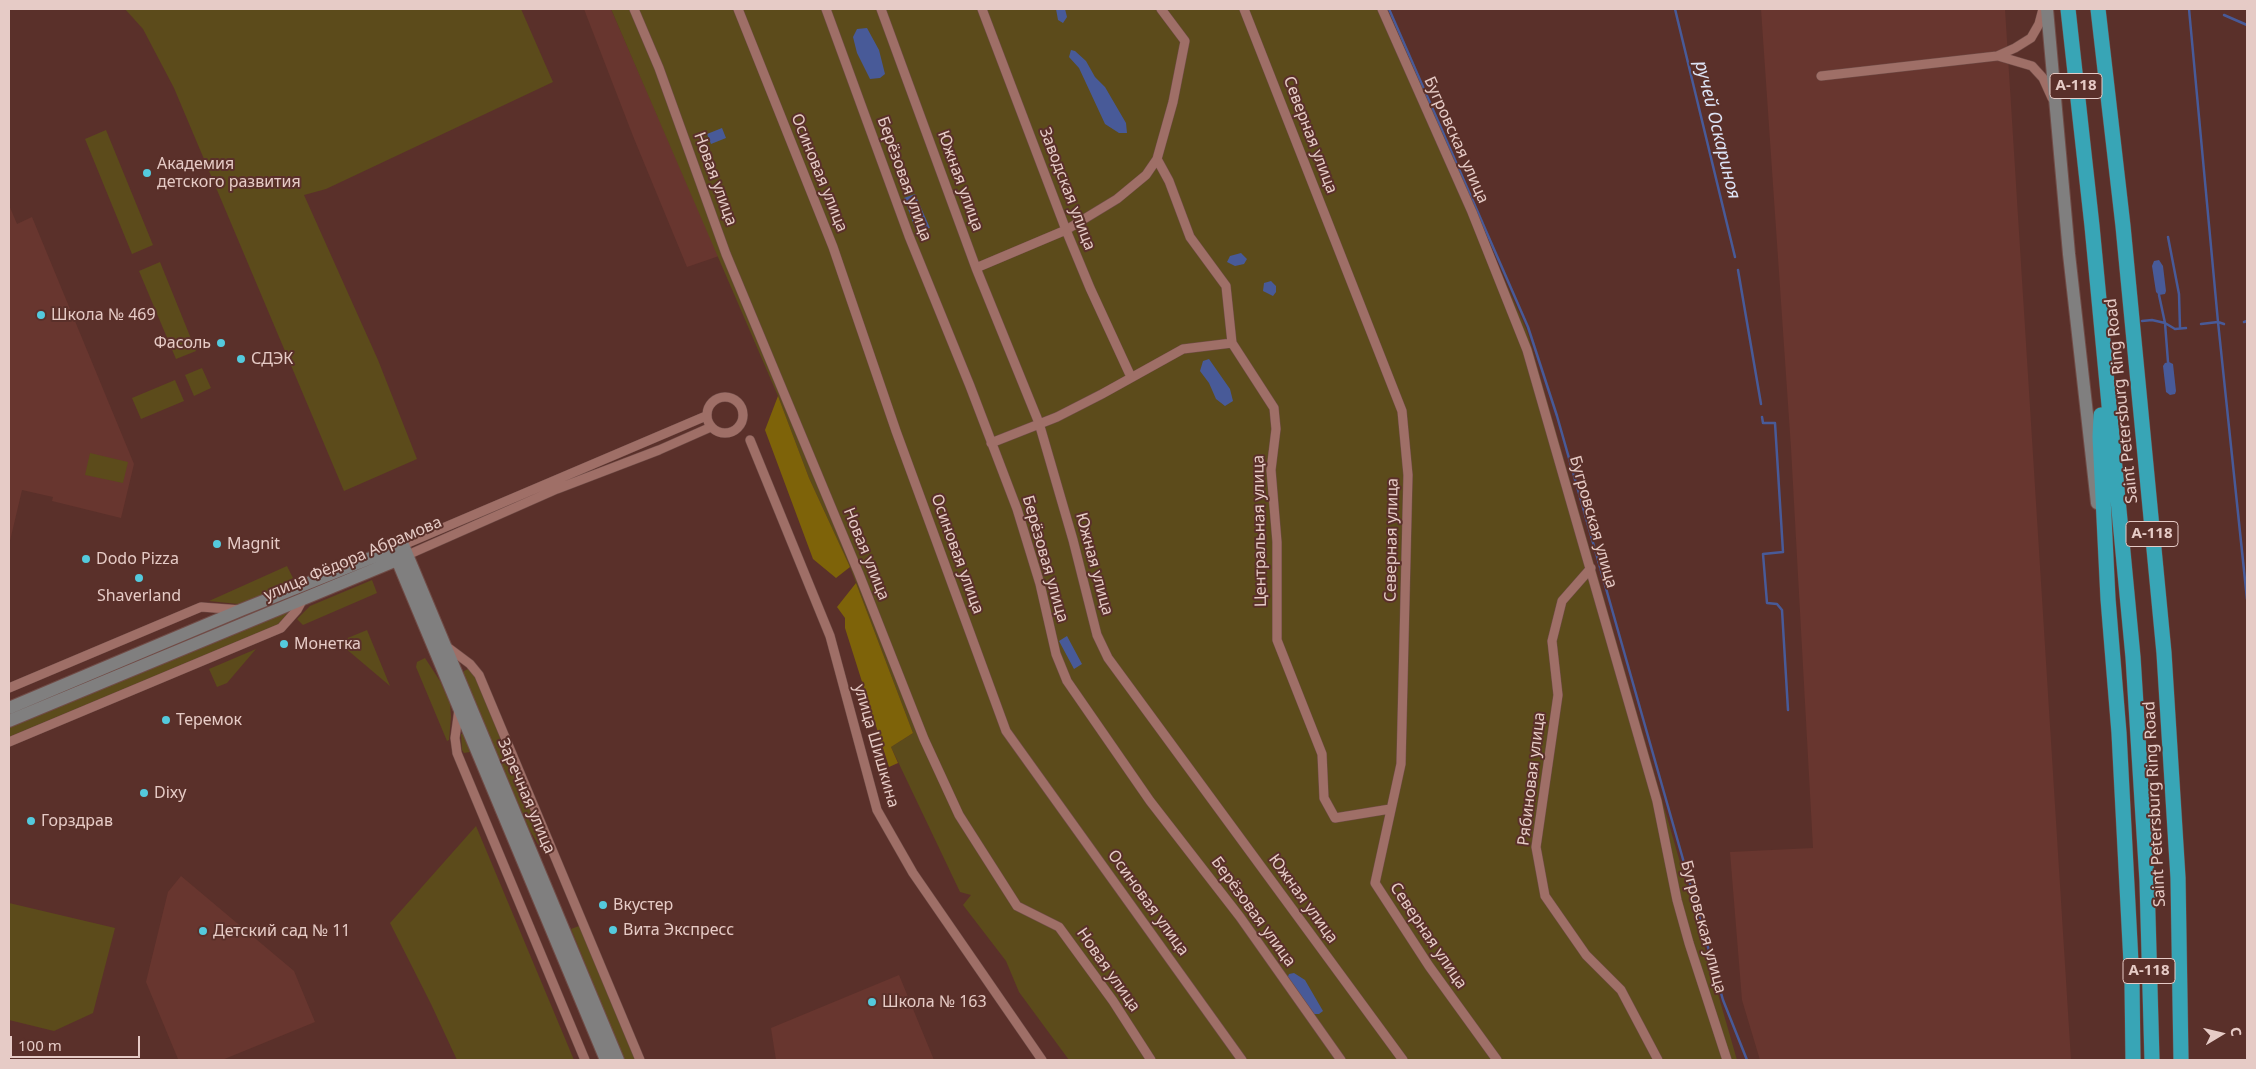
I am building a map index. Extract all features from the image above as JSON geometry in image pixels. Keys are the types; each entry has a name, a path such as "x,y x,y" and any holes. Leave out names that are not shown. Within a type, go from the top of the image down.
{"highway":[{"name":"Saint Petersburg Ring Road","path":"2068,9 2133,657 2146,881 2152,1060"},
{"name":"Saint Petersburg Ring Road","path":"2098,9 2123,226 2164,653 2178,878 2181,1060"},
{"path":"2104,360 2100,437 2108,599 2119,734 2132,982 2133,1060"}],"street":[{"name":"Новая улица","path":"634,9 659,68 726,254 859,574 924,739 959,815 1017,906 1059,927 1113,1001 1151,1060"},
{"name":"Осиновая улица","path":"738,9 833,247 896,431 1006,731 1242,1060"},
{"name":"Берёзовая улица","path":"826,9 909,236 970,386 990,443 1017,509 1040,584 1056,654 1067,681 1150,801 1240,917 1341,1060"},
{"name":"Южная улица","path":"881,9 976,268 1039,423 1073,540 1097,635 1108,658 1403,1060"},
{"name":"Заводская улица","path":"982,9 1066,230 1090,288 1131,377"},
{"path":"976,268 1066,230 1117,199 1146,175 1158,159 1173,102 1184,41 1161,9"},
{"name":"Северная улица","path":"1244,9 1402,412 1408,475 1401,764 1375,883 1429,966 1498,1060"},
{"name":"Бугровская улица","path":"1382,9 1472,212 1527,350 1657,801 1677,900 1727,1060"},
{"path":"1821,76 1997,56 2031,38 2039,24 2043,9"},
{"path":"2047,9 2073,292 2108,599"},
{"path":"1997,56 2032,66 2043,78 2057,111"},
{"name":"Центральная улица","path":"1158,159 1169,181 1190,237 1226,286 1232,343 1274,408 1276,429 1270,470 1277,542 1277,640 1322,754 1324,798 1335,818 1390,808"},
{"path":"990,443 1057,417 1095,398 1183,348 1232,343"},
{"path":"720,397 733,398 742,408 742,420 734,430 722,433 711,427 706,416 710,404 720,397"},
{"name":"улица Фёдора Абрамова","path":"9,721 304,597 706,416"},
{"name":"улица Фёдора Абрамова","path":"9,708 241,610 400,553 629,460 659,450 711,427"},
{"name":"улица Шишкина","path":"750,440 830,636 877,810 913,874 1042,1060"},
{"name":"Заречная улица","path":"400,553 446,646 618,1060"},
{"name":"Заречная улица","path":"400,553 459,709 606,1060"},
{"name":"Рябиновая улица","path":"1591,568 1562,601 1552,641 1558,695 1536,847 1545,896 1586,955 1621,990 1658,1060"},
{"path":"9,742 281,628 297,610 304,597"},
{"path":"9,688 201,607 241,610"},
{"path":"446,646 470,664 479,675 640,1060"},
{"path":"459,709 455,738 457,753 585,1060"}],"shaded area":[{"path":"125,9 521,9 553,82 326,189 304,195 378,360 417,459 344,491 174,88 143,29"},
{"path":"584,9 611,9 719,256 687,267 633,136"},
{"path":"611,9 1386,9 1527,331 1737,1060 1069,1060 1019,992 1006,961 963,905 971,895 960,892 891,747 913,733 850,567 809,478 778,396"},
{"path":"1761,9 2005,9 2071,1060 1760,1060 1742,1000 1730,852 1813,848 1791,448"},
{"path":"106,130 153,245 132,254 85,139"},
{"name":"Школа № 469","path":"9,205 17,224 32,217 134,464 121,518 52,501 53,497 22,490 9,545"},
{"path":"160,262 196,351 176,359 139,271"},
{"path":"202,368 211,388 194,396 185,375"},
{"path":"175,380 184,401 141,419 132,398"},
{"path":"778,396 809,478 850,567 836,578 813,559 765,430"},
{"path":"90,453 128,462 123,483 85,475"},
{"path":"287,566 293,578 270,592 238,604 209,601"},
{"path":"372,580 377,593 303,625 297,619 310,606"},
{"path":"856,583 913,733 891,747 898,763 889,767 845,628 845,618 837,607"},
{"path":"290,611 277,625 9,737 9,729 14,725"},
{"path":"367,630 390,686 338,642"},
{"path":"256,649 227,683 217,687 209,669"},
{"path":"425,658 440,681 450,703 451,717 449,740 447,741 416,667 417,662"},
{"path":"468,669 474,674 548,852 544,854 530,831 463,675 464,671"},
{"path":"461,734 463,734 470,752 464,753 462,750"},
{"path":"476,826 574,1060 457,1060 390,923"},
{"name":"Детский сад № 11","path":"181,876 294,971 315,1022 222,1060 178,1059 146,982 168,892"},
{"path":"9,903 115,928 93,1013 54,1031 9,1020"},
{"path":"579,926 635,1060 624,1060 571,929"},
{"name":"Школа № 163","path":"899,975 934,1060 776,1060 771,1028"}],"water":[{"path":"1056,9 1065,9 1067,17 1063,23 1058,20"},
{"path":"867,28 879,50 885,74 880,78 870,79 857,53 853,37 857,29"},
{"path":"1071,50 1075,51 1086,61 1095,77 1105,87 1126,123 1127,133 1119,133 1105,124 1079,68 1069,57"},
{"path":"722,128 726,138 711,144 707,134"},
{"path":"915,194 930,228 916,231 904,198"},
{"path":"1241,253 1247,259 1244,264 1235,266 1227,262 1230,256"},
{"path":"2159,260 2163,266 2166,291 2165,294 2159,295 2156,292 2152,266 2154,261"},
{"path":"1271,281 1276,286 1276,292 1273,296 1263,291 1264,283"},
{"path":"1209,359 1230,389 1233,401 1225,406 1216,399 1209,383 1200,371 1203,361"},
{"path":"2169,362 2173,364 2176,391 2175,394 2170,395 2166,392 2163,366"},
{"path":"1067,636 1082,664 1074,669 1059,641"},
{"path":"1294,973 1305,980 1323,1011 1319,1014 1313,1014 1287,979 1289,974"}],"waterway":[{"path":"1389,9 1528,327 1557,416 1723,1000 1747,1060"},
{"name":"ручей Оскариноя","path":"1675,9 1735,257"},
{"path":"2189,9 2218,322 2247,599"},
{"path":"2224,15 2247,25"},
{"path":"2168,237 2179,294 2180,328"},
{"name":"ручей Оскариноя","path":"1738,270 1761,404"},
{"path":"2159,295 2165,323 2168,362"},
{"path":"2142,321 2152,320 2165,323 2175,329 2186,328"},
{"path":"2201,324 2218,322 2224,324"},
{"name":"ручей Оскариноя","path":"1762,417 1763,423 1775,423 1783,552 1763,554 1767,603 1777,604 1782,610 1788,710"}],"place":[{"name":"Академия детского развития","path":"147,173"},
{"name":"Школа № 469","path":"41,315"},
{"name":"Фасоль","path":"221,343"},
{"name":"СДЭК","path":"241,359"},
{"name":"Magnit","path":"217,544"},
{"name":"Dodo Pizza","path":"86,559"},
{"name":"Shaverland","path":"139,578"},
{"name":"Монетка","path":"284,644"},
{"name":"Теремок","path":"166,720"},
{"name":"Dixy","path":"144,793"},
{"name":"Горздрав","path":"31,821"},
{"name":"Вкустер","path":"603,905"},
{"name":"Вита Экспресс","path":"613,930"},
{"name":"Детский сад № 11","path":"203,931"},
{"name":"Школа № 163","path":"872,1002"}]}
